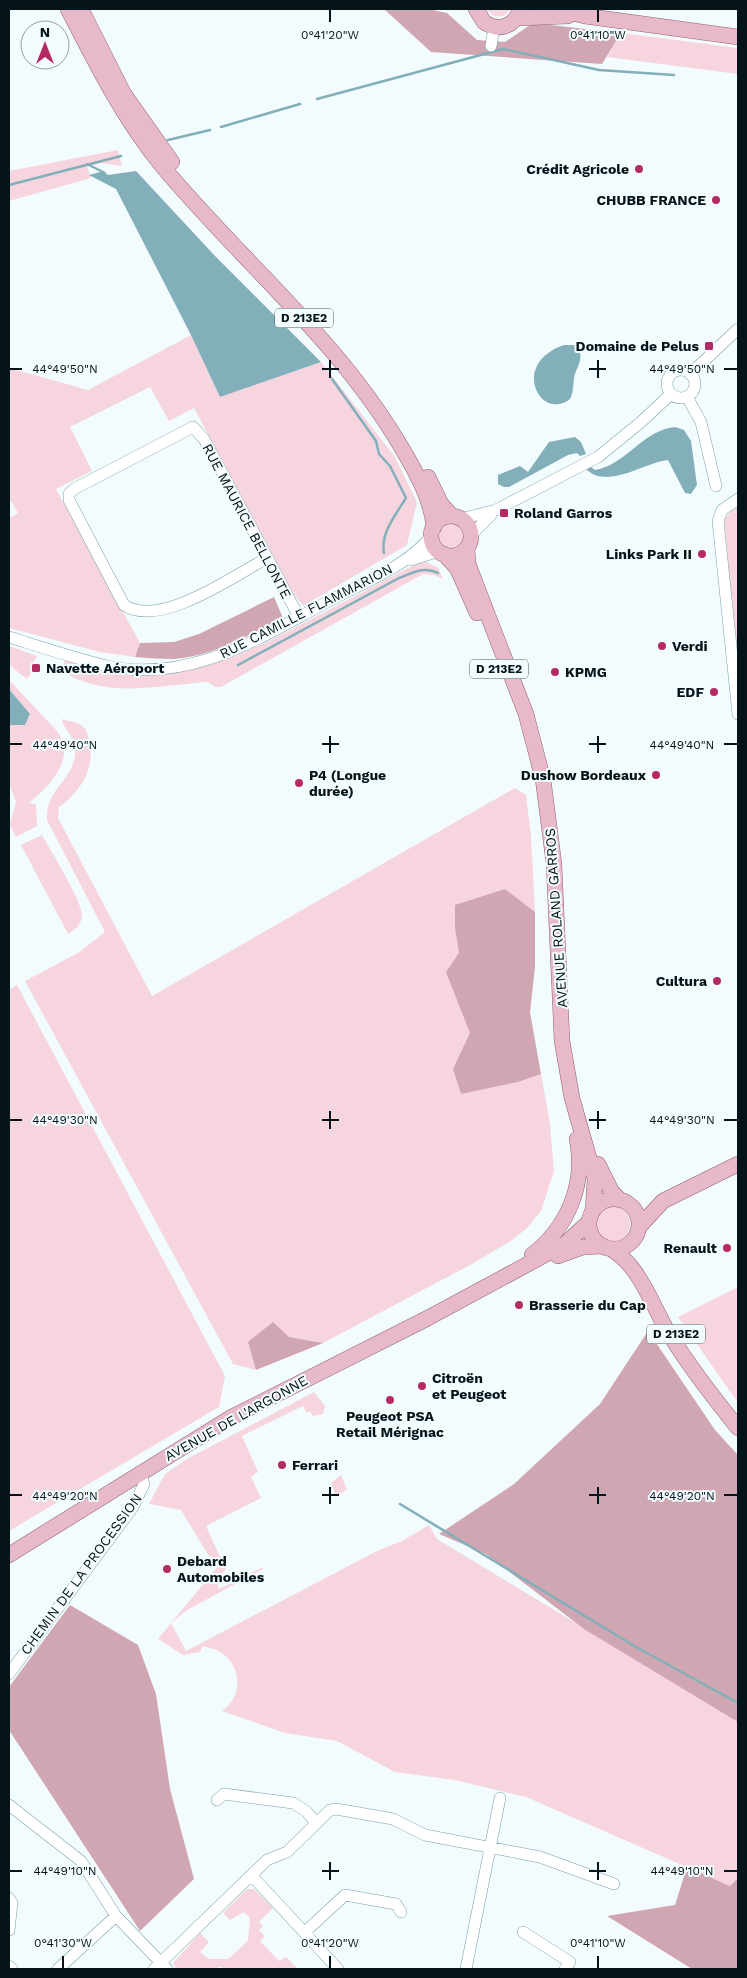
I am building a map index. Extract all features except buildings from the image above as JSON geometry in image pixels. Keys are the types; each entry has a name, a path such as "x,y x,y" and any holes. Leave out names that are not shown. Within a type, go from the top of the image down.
{"main road":[{"name":"D 213E2","path":"68,9 132,126 164,168 198,208 320,335 389,425 418,479 431,510 433,532"},
{"name":"D 213E2","path":"81,9 124,94 148,131 206,202 289,288 350,356 400,425 441,504 457,517"},
{"path":"555,9 585,16 738,37"},
{"path":"474,10 484,22 494,27 507,26 519,14 585,16"},
{"path":"457,517 468,525 469,541 457,555 442,553 433,532 441,519 457,517"},
{"name":"AVENUE ROLAND GARROS","path":"469,541 468,564 526,714 543,779 554,864 563,1018 562,1041 572,1098 595,1179 591,1217"},
{"name":"AVENUE ROLAND GARROS","path":"442,553 457,568 482,624 512,701 543,790"},
{"name":"AVENUE ROLAND GARROS","path":"563,1018 574,1084 588,1137 609,1188 623,1202"},
{"path":"491,1284 535,1253 553,1236 565,1219 573,1200 579,1168 578,1145 564,1078 562,1041"},
{"path":"663,1201 605,1201 591,1217 592,1235 607,1248 624,1247 663,1201 738,1164"},
{"path":"623,1202 636,1213 636,1233"},
{"name":"AVENUE DE L'ARGONNE","path":"9,1556 140,1472 230,1418 472,1294 565,1244 591,1217"},
{"name":"D 213E2","path":"636,1233 635,1253 640,1269 696,1371"},
{"name":"AVENUE DE L'ARGONNE","path":"472,1294 568,1251 582,1247 607,1248"},
{"name":"D 213E2","path":"607,1248 619,1254 633,1270 666,1330 738,1428"}],"street":[{"path":"491,46 494,27"},
{"path":"98,66 143,129 148,131"},
{"path":"690,374 738,329"},
{"path":"681,370 690,374 695,386 687,397 678,398 670,394 667,386 669,377 681,370"},
{"path":"457,517 496,510 607,451 670,394"},
{"path":"687,397 701,422 716,486"},
{"name":"RUE MAURICE BELLONTE","path":"267,558 174,607 132,611 124,605 69,500 69,494 74,488 193,427 204,440 299,617"},
{"path":"738,500 722,510 718,521 738,714"},
{"path":"469,541 496,510"},
{"name":"RUE CAMILLE FLAMMARION","path":"9,637 108,666 143,669 183,667 212,660 248,644 399,563 424,546 433,532"},
{"name":"RUE CAMILLE FLAMMARION","path":"399,563 442,553"},
{"name":"CHEMIN DE LA PROCESSION","path":"9,1674 133,1507 144,1484 140,1472"},
{"path":"216,1800 224,1794 293,1803 306,1811 316,1823"},
{"path":"466,1969 500,1798"},
{"path":"9,1806 81,1861 116,1916 160,1967 267,1860 287,1852 330,1810 343,1810 393,1819 425,1835 540,1857 614,1884"},
{"path":"252,1876 338,1969"},
{"path":"305,1932 345,1895 396,1904 401,1912"},
{"path":"9,1898 12,1904 9,1930"},
{"path":"58,1969 116,1916"},
{"path":"523,1932 570,1962 565,1969"},
{"path":"9,1966 12,1969"}],"shaded area":[{"path":"384,9 428,9 447,13 477,40 505,42 533,23 621,33 602,64 431,52"},
{"path":"487,9 510,9 505,15 495,16"},
{"path":"621,33 738,48 738,74 607,57"},
{"path":"118,150 122,166 101,163 87,167 91,178 9,201 9,171"},
{"path":"191,335 220,397 321,362 395,457 417,502 407,545 303,606 291,590 194,408 169,421 150,387 70,427 92,471 56,489 140,643 135,657 100,652 9,628 9,518 18,513 9,498 9,368 88,390"},
{"path":"738,507 738,661 724,520 730,512"},
{"path":"452,523 461,527 465,536 461,545 452,549 443,545 439,536 443,527"},
{"path":"427,562 438,568 443,579 434,575 423,574 221,687 215,687 208,682 113,688 95,685 61,670 65,660 107,672 147,675 194,669 216,663 258,646 404,570 419,563"},
{"path":"274,597 283,618 230,644 202,654 174,659 135,657 140,643 174,642 199,634"},
{"path":"9,646 37,656 30,669 33,671 27,679 9,665"},
{"path":"9,680 57,731 62,741 64,752 58,771 52,780 29,803 36,804 37,826 16,837 10,825 16,802 9,784 9,725 25,725 30,714 9,689"},
{"path":"62,719 79,724 85,728 91,751 88,770 84,779 74,794 59,807 58,818 152,996 515,788 526,795 531,836 535,912 505,889 480,898 455,928 459,953 460,1003 471,1033 453,1069 461,1094 518,1082 541,1074 550,1124 554,1171 541,1211 527,1228 512,1240 472,1264 323,1343 289,1337 248,1342 256,1370 233,1364 25,981 78,953 105,932 47,820 50,800 70,771 75,754 74,743"},
{"path":"42,835 72,888 81,909 82,916 79,925 68,934 21,845"},
{"path":"505,889 535,912 535,967 530,1012 541,1074 518,1082 461,1094 453,1069 470,1033 446,972 459,953 455,928 455,905"},
{"path":"17,985 225,1376 219,1407 9,1531 9,990"},
{"path":"613,1207 625,1212 630,1224 625,1236 613,1241 601,1236 596,1224 601,1212"},
{"path":"738,1287 738,1403 678,1317"},
{"path":"273,1322 289,1337 323,1343 256,1370 248,1342"},
{"path":"648,1331 715,1430 738,1455 738,1722 584,1629 486,1554 439,1534 514,1484 600,1404"},
{"path":"314,1392 325,1406 323,1414 313,1416 310,1411 307,1413 303,1406 242,1436 258,1472 251,1477 261,1498 206,1526 226,1570 215,1577 219,1589 263,1567 263,1569 187,1610 172,1623 219,1565 207,1553 181,1510 149,1504 165,1474 187,1459"},
{"path":"341,1475 347,1490 336,1496 331,1483"},
{"path":"429,1525 437,1539 738,1721 738,1878 730,1886 526,1797 455,1780 395,1772 337,1741 285,1733 222,1711 234,1698 237,1690 236,1674 229,1659 222,1653 203,1646 200,1652 183,1655 158,1639 171,1623 186,1651 379,1550 402,1541"},
{"path":"70,1605 138,1645 156,1694 170,1789 194,1879 140,1931 9,1730 9,1687"},
{"path":"687,1867 730,1886 738,1878 738,1969 692,1969 607,1916 675,1905"},
{"path":"247,1889 254,1889 273,1908 259,1922 263,1926 259,1930 265,1936 260,1941 279,1961 286,1957 298,1969 229,1969 220,1967 215,1969 176,1969 173,1963 200,1933 209,1942 200,1952 209,1959 228,1959 248,1941 250,1918 244,1912 230,1920 223,1913"}],"water":[{"path":"104,171 108,175 136,171 215,256 321,362 220,397 191,335 116,189 89,175"},
{"path":"564,345 577,345 580,352 580,362 575,374 570,399 559,404 549,403 541,397 536,388 534,376 538,365 547,354"},
{"path":"675,427 684,430 691,441 697,485 691,494 685,493 668,460 615,476 604,477 595,475 586,469 591,467 595,470 606,467 616,462 653,434"},
{"path":"575,437 581,442 586,454 580,456 577,453 568,455 509,487 498,484 498,475 520,466 528,472 549,442"},
{"path":"9,689 30,714 25,725 9,725"}],"waterway":[{"path":"317,99 503,49 599,70 674,75"},
{"path":"221,127 300,104"},
{"path":"168,140 210,130"},
{"path":"9,185 121,156"},
{"path":"87,164 103,172"},
{"path":"332,379 376,441 379,454 390,466 406,498 387,531 383,546 384,553"},
{"path":"238,665 399,578 423,570 438,573"},
{"path":"400,1504 636,1647 738,1703"}],"place":[{"name":"Crédit Agricole","path":"639,169"},
{"name":"CHUBB FRANCE","path":"716,200"},
{"name":"Domaine de Pelus","path":"709,346"},
{"name":"Roland Garros","path":"504,513"},
{"name":"Links Park II","path":"702,554"},
{"name":"Verdi","path":"662,646"},
{"name":"Navette Aéroport","path":"36,668"},
{"name":"KPMG","path":"555,672"},
{"name":"EDF","path":"714,692"},
{"name":"Dushow Bordeaux","path":"656,775"},
{"name":"P4 (Longue durée)","path":"299,783"},
{"name":"Cultura","path":"717,981"},
{"name":"Renault","path":"727,1248"},
{"name":"Brasserie du Cap","path":"519,1305"},
{"name":"Citroën et Peugeot","path":"422,1386"},
{"name":"Peugeot PSA Retail Mérignac","path":"390,1400"},
{"name":"Ferrari","path":"282,1465"},
{"name":"Debard Automobiles","path":"167,1569"}]}
